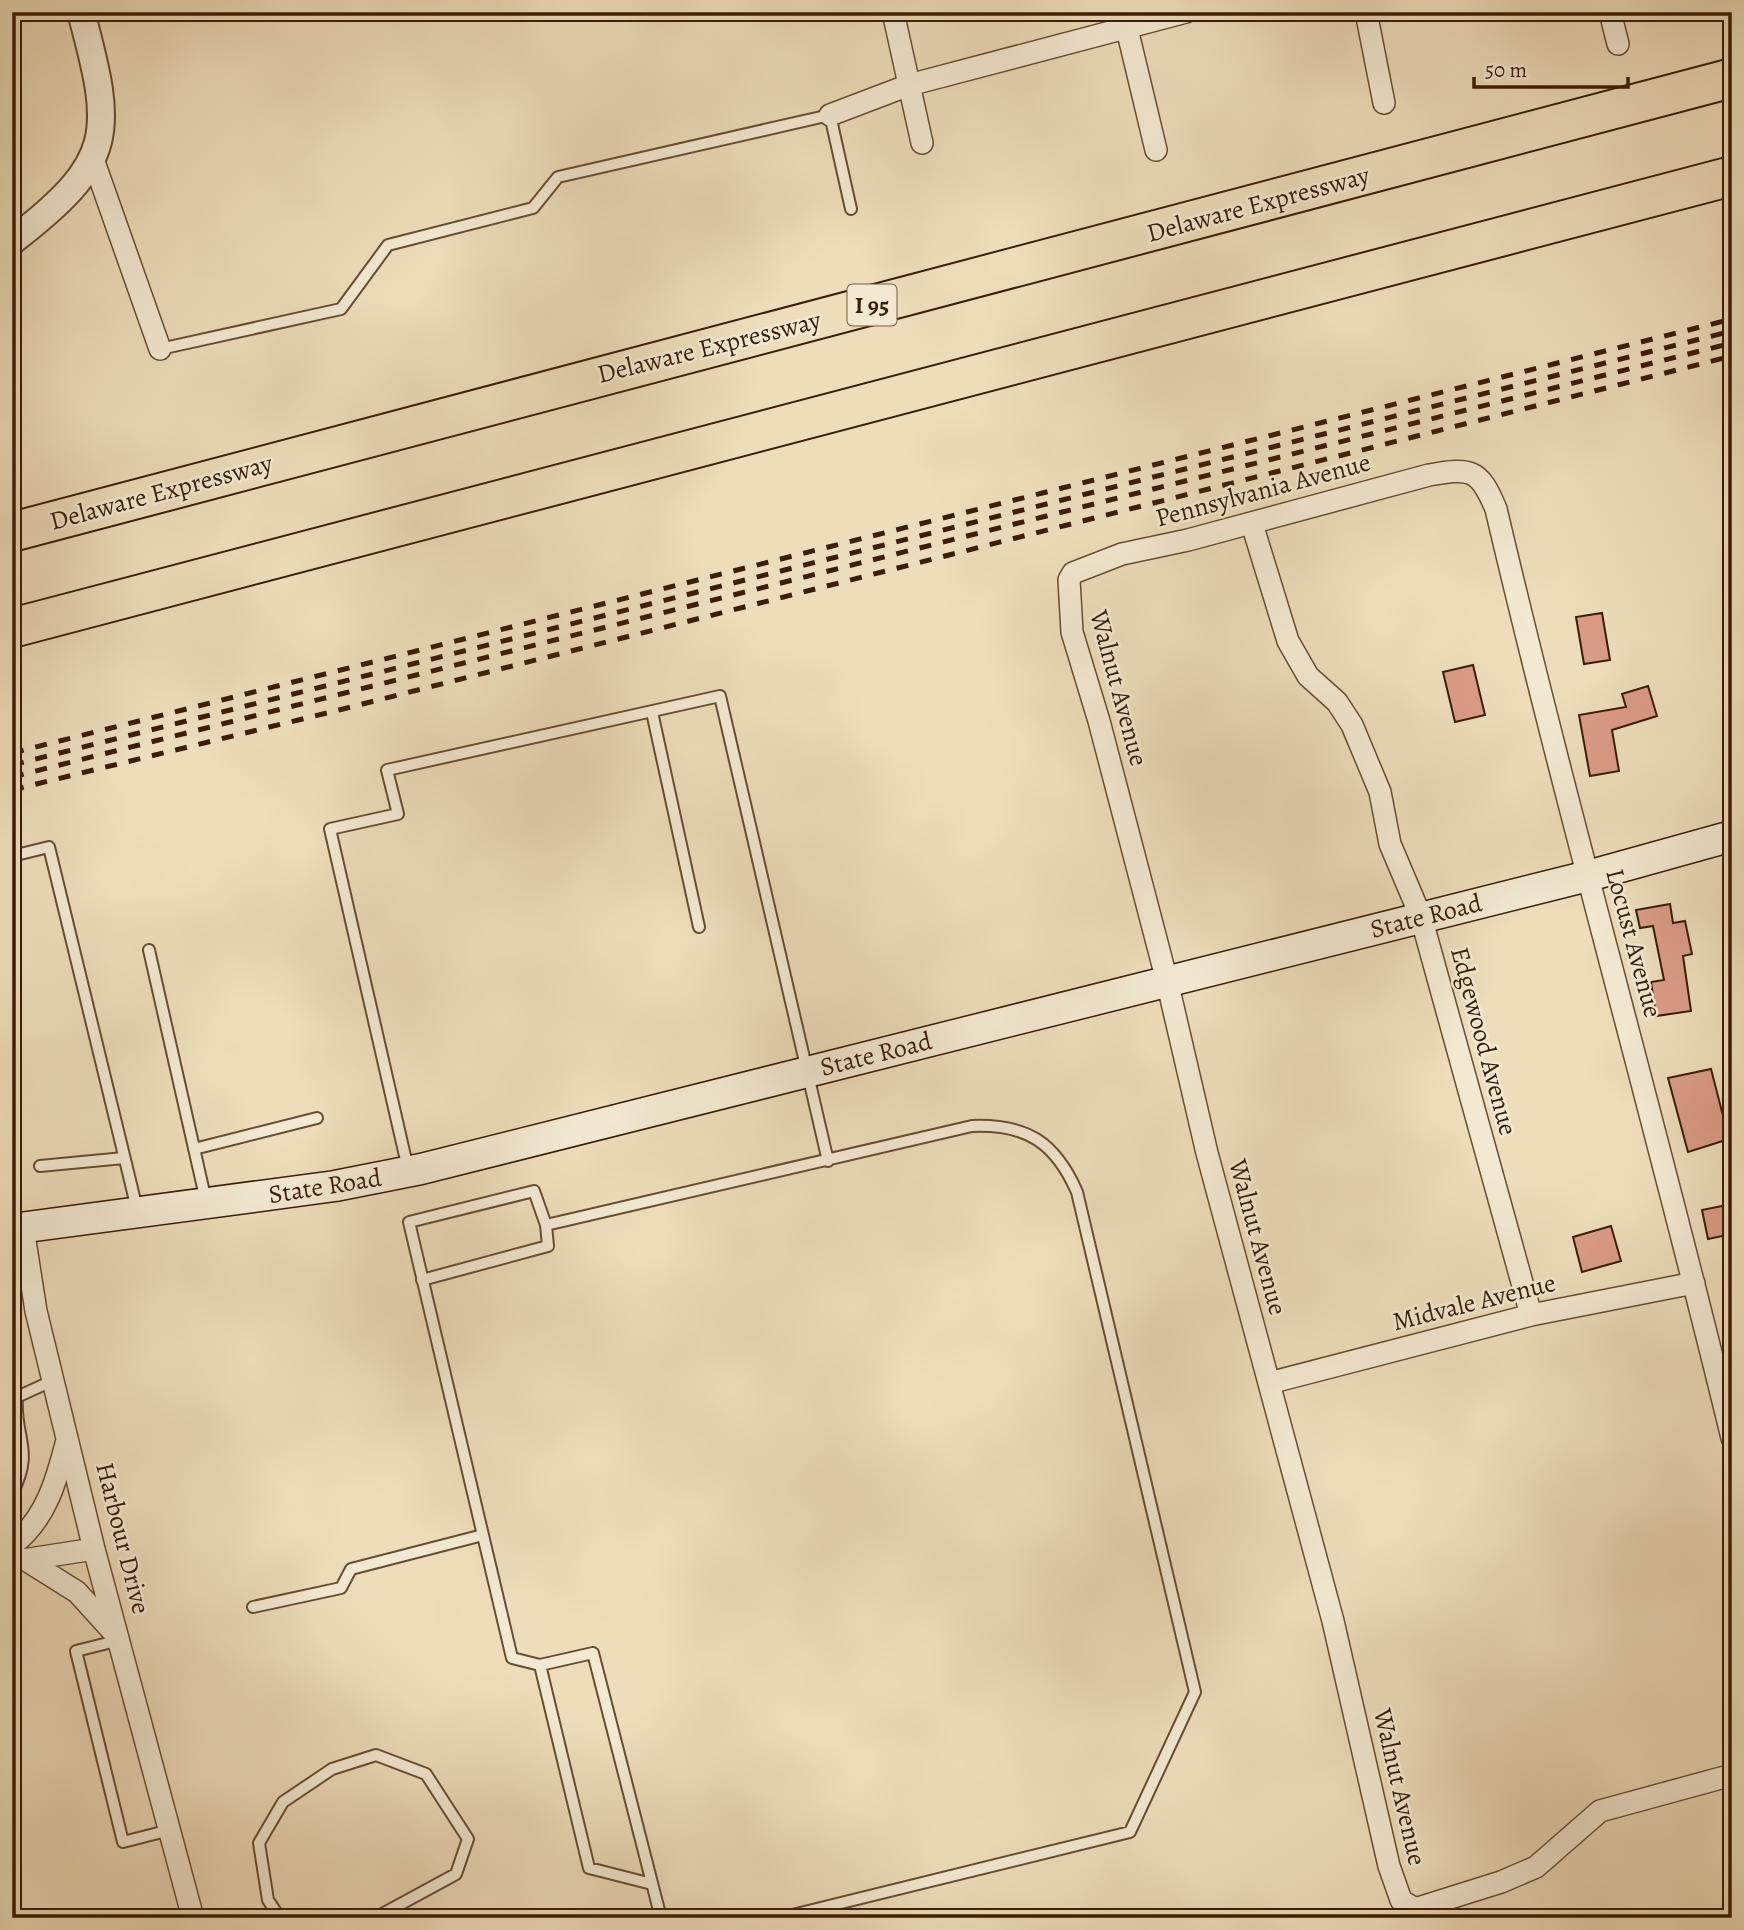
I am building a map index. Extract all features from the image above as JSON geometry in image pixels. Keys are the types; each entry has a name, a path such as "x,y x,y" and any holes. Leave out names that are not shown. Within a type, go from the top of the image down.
{"highway":[{"name":"Delaware Expressway","path":"12,532 1732,78"},
{"path":"12,628 1732,176"}],"main road":[{"name":"State Road","path":"17,1229 335,1186 408,1172 1588,877 1732,836"}],"street":[{"path":"12,241 62,201 93,159 100,138 103,106 99,79 81,12"},
{"path":"893,12 922,143"},
{"path":"830,115 909,85 1125,20 1186,12"},
{"path":"1366,12 1384,103"},
{"path":"1610,12 1618,44"},
{"path":"1125,20 1156,150"},
{"path":"93,159 160,349"},
{"name":"Pennsylvania Avenue","path":"1073,573 1122,554 1252,524 1429,475 1469,471"},
{"name":"Locust Avenue","path":"1469,471 1482,479 1496,509 1542,707 1694,1283 1732,1438"},
{"name":"Edgewood Avenue","path":"1252,524 1288,641 1308,676 1337,702 1370,761 1380,792 1390,844 1421,917 1531,1315"},
{"name":"Walnut Avenue","path":"1073,573 1069,590 1072,632 1099,721 1167,981 1207,1153 1333,1621 1396,1891 1401,1900 1415,1909"},
{"name":"Harbour Drive","path":"17,1229 94,1549 193,1918"},
{"name":"Midvale Avenue","path":"1269,1383 1531,1315 1694,1283"},
{"path":"17,1555 56,1482 68,1435"},
{"path":"17,1555 94,1549"},
{"path":"17,1555 78,1592 120,1640"},
{"path":"1415,1909 1501,1882 1536,1867 1600,1811 1732,1775"}],"lane":[{"path":"160,349 341,309 388,245 533,208 558,177 830,115 851,209"},
{"path":"408,1172 330,829 398,814 387,771 720,696 828,1161"},
{"path":"652,712 699,927"},
{"path":"12,856 49,847 138,1214"},
{"path":"149,950 207,1204"},
{"path":"194,1149 317,1118"},
{"path":"546,1225 972,1126 999,1125 1025,1132 1037,1139 1048,1146 1066,1167 1077,1192 1195,1692 1130,1832 780,1918"},
{"path":"40,1166 124,1158"},
{"path":"422,1280 548,1246 546,1225 534,1191 409,1222 422,1280 512,1658 540,1665 593,1653 661,1918"},
{"path":"12,1494 22,1472 25,1453 16,1410 17,1397 54,1380"},
{"path":"253,1607 341,1588 351,1569 483,1535"},
{"path":"120,1640 76,1651 123,1842 170,1830"},
{"path":"540,1665 589,1868 652,1884"},
{"path":"280,1918 268,1900 259,1843 283,1802 332,1769 376,1755 426,1774 468,1839 456,1874 375,1918"},
{"path":"1393,1918 1415,1909"}],"building":[{"path":"1602,613 1610,660 1584,664 1576,617"},
{"path":"1473,665 1485,715 1455,722 1443,672"},
{"path":"1648,686 1657,716 1612,730 1619,771 1590,776 1579,715 1626,707 1622,694"},
{"path":"1670,904 1673,923 1685,921 1692,954 1683,956 1691,1011 1656,1016 1651,982 1664,980 1653,926 1640,928 1636,910"},
{"path":"1711,1069 1729,1139 1688,1152 1668,1078"},
{"path":"1732,1204 1732,1234 1708,1239 1702,1210"},
{"path":"1611,1226 1621,1261 1582,1272 1573,1237"}],"railway":[{"path":"12,753 1732,319"},
{"path":"12,765 1732,331"},
{"path":"12,777 1732,343"},
{"path":"12,790 339,710 1732,356"}]}
